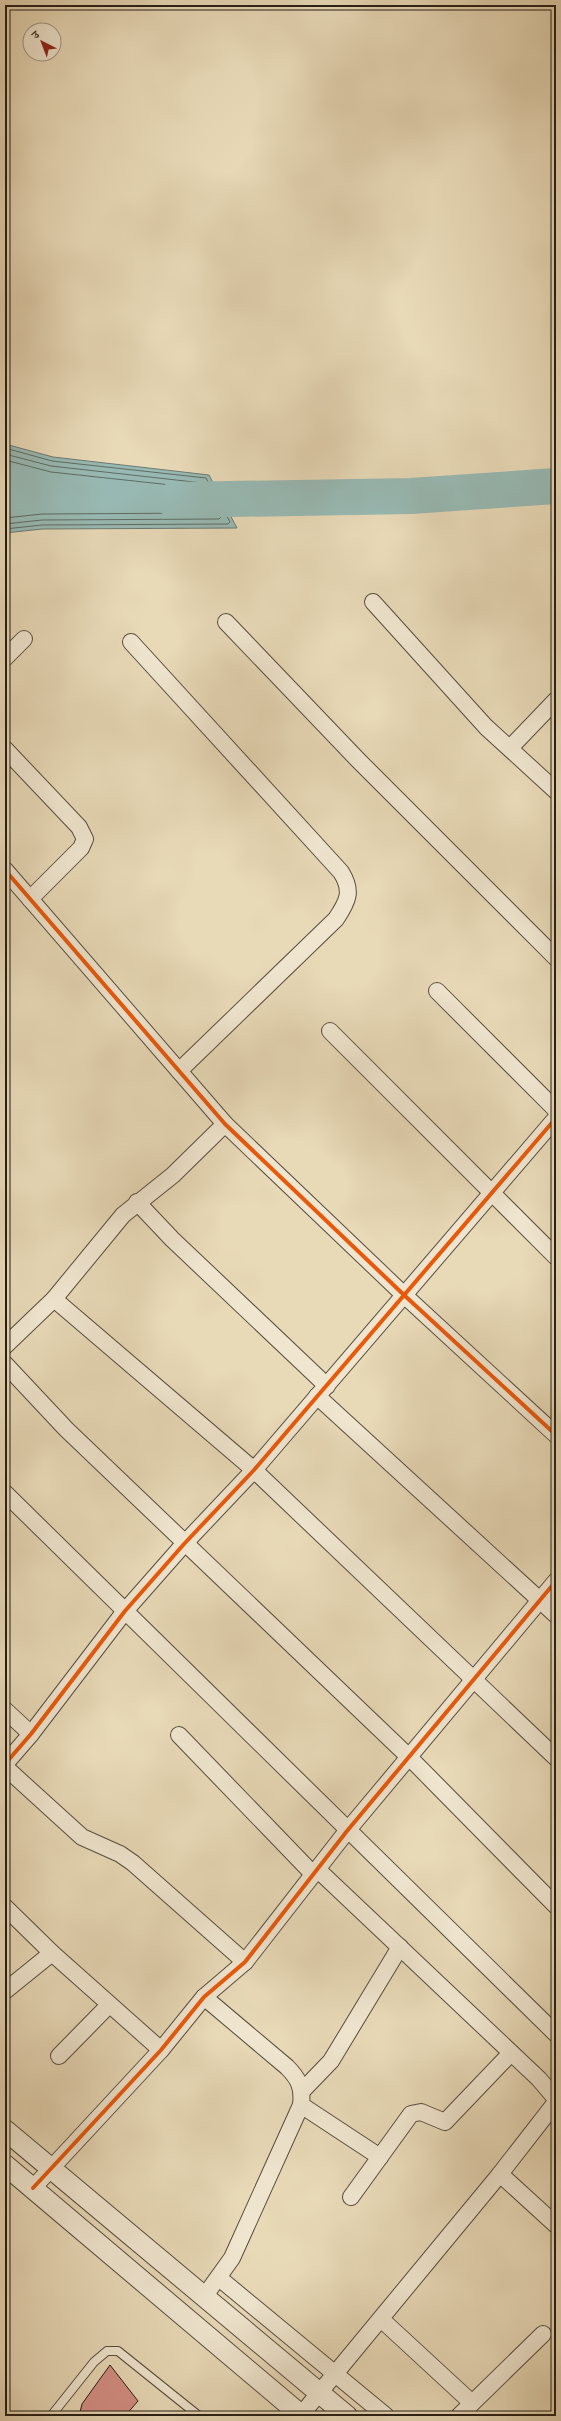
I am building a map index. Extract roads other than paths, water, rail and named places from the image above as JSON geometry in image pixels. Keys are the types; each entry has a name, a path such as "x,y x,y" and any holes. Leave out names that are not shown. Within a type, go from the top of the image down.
{"street":[{"path":"373,602 486,727 556,791"},
{"path":"226,622 354,755 556,958"},
{"path":"5,658 24,639"},
{"path":"131,642 341,872 348,883 346,905 336,919 179,1071"},
{"path":"510,748 556,700"},
{"path":"5,749 80,827 85,839 81,848 30,899"},
{"path":"5,870 225,1124 404,1296 556,1434"},
{"path":"437,991 556,1110"},
{"path":"330,1031 490,1193 556,1257"},
{"path":"5,1764 31,1734 125,1611 184,1544 254,1470 404,1296 490,1193 556,1118"},
{"path":"5,1346 54,1299 123,1215 137,1202 173,1175 225,1124"},
{"path":"137,1202 322,1391 540,1601 556,1614"},
{"path":"54,1299 254,1470 556,1758"},
{"path":"5,1364 66,1429 184,1544 409,1757 556,1906"},
{"path":"5,1493 347,1831 556,2034"},
{"path":"33,2188 161,2050 204,1997 245,1962 347,1831 475,1680 556,1581"},
{"path":"5,1710 31,1734"},
{"path":"5,2165 301,2416 500,2174 556,2100 511,2053 400,1948 315,1872 179,1735"},
{"path":"5,1767 82,1837 120,1854 133,1863 245,1962"},
{"path":"5,1907 52,1954 161,2050"},
{"path":"204,2297 232,2258 302,2098 331,2061 400,1948"},
{"path":"5,1991 52,1954"},
{"path":"204,1997 296,2076 302,2098 380,2157"},
{"path":"59,2056 109,2005"},
{"path":"351,2197 412,2114 420,2112 445,2122 511,2053"},
{"path":"5,2130 347,2416"},
{"path":"500,2174 556,2224"},
{"path":"219,2278 386,2416"},
{"path":"381,2319 472,2403"},
{"path":"459,2416 543,2334"}],"lane":[{"path":"51,2416 94,2362 107,2351 118,2351 199,2416"}],"water":[{"path":"5,444 53,457 209,475 237,528 42,529 5,533"}],"waterway":[{"path":"174,500 411,496 556,486"}]}
